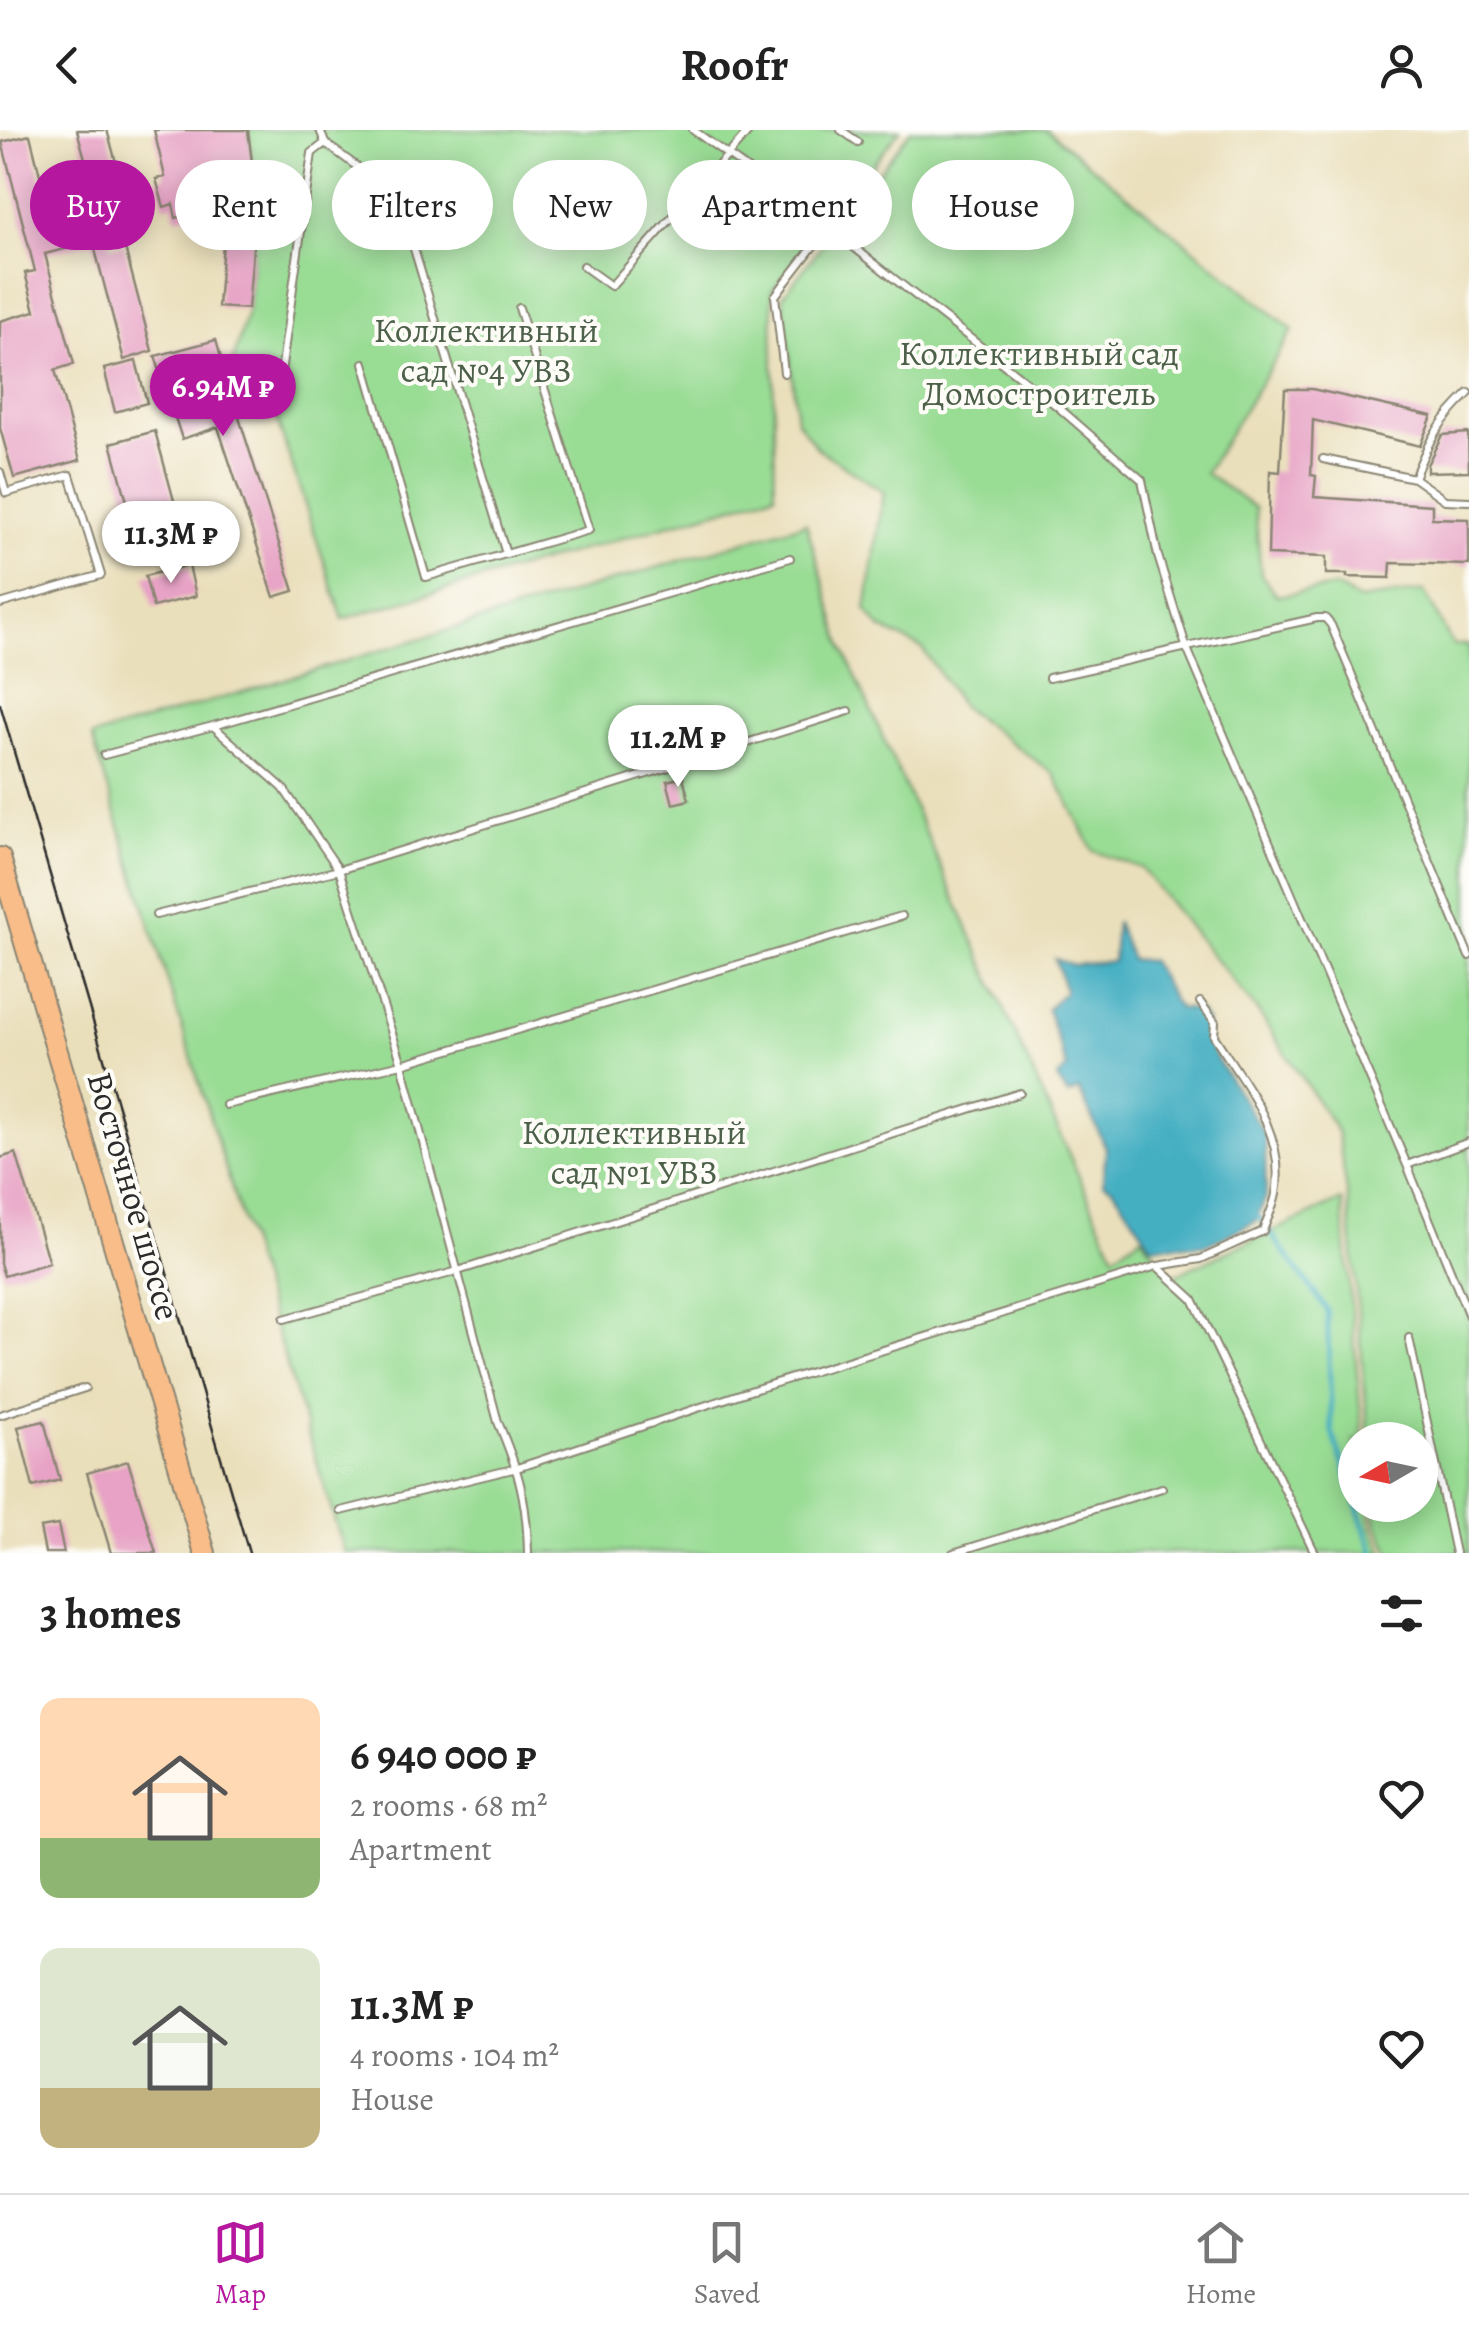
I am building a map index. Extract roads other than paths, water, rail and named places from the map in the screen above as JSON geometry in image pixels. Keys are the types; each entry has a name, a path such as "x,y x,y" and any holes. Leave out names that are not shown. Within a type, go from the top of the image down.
{"main road":[{"name":"Восточное шоссе","path":"0,858 206,1553"}],"lane":[{"path":"320,130 325,144 371,176 402,209 506,554"},
{"path":"693,130 736,160"},
{"path":"582,266 611,286 750,130"},
{"path":"842,130 858,142"},
{"path":"277,401 312,153 325,144"},
{"path":"784,373 776,296 811,250"},
{"path":"857,250 1058,407 1142,480 1158,556 1186,646 1469,1316"},
{"path":"364,363 426,577 588,530 519,308"},
{"path":"1414,478 1430,439 1445,416 1469,392"},
{"path":"1323,459 1414,478 1445,500 1469,500"},
{"path":"0,472 6,493 70,475 100,574 0,604"},
{"path":"104,755 790,558"},
{"path":"1049,678 1325,618 1469,956"},
{"path":"156,915 338,870 849,711"},
{"path":"213,726 282,788 338,870 402,1064 498,1422 517,1468 524,1496 528,1553"},
{"path":"226,1105 402,1064 902,916"},
{"path":"341,1510 517,1468 1157,1266 1201,1259 1262,1231 1276,1195 1278,1159 1269,1125 1214,1036 1214,1022 1200,1002"},
{"path":"284,1319 458,1271 1020,1093"},
{"path":"1407,1165 1469,1142"},
{"path":"1157,1266 1193,1299 1316,1553"},
{"path":"1409,1338 1455,1553"},
{"path":"0,1416 85,1388"},
{"path":"953,1553 1162,1488"}],"water":[{"path":"1116,921 1131,959 1151,961 1178,1008 1198,1010 1206,1020 1206,1042 1265,1135 1266,1197 1255,1222 1206,1245 1152,1246 1113,1188 1103,1183 1106,1148 1079,1090 1068,1095 1057,1079 1067,1068 1047,1009 1065,991 1055,959 1073,965 1113,961"}],"waterway":[{"path":"1258,1216 1327,1310 1332,1432 1338,1449"},
{"path":"1363,1522 1374,1553"}],"tram line":[{"path":"0,704 249,1553"}],"park label":[{"name":"Коллективный сад №4 УВЗ","path":"486,350"},
{"name":"Коллективный сад Домостроитель","path":"1039,373"},
{"name":"Коллективный сад №1 УВЗ","path":"634,1152"}]}
